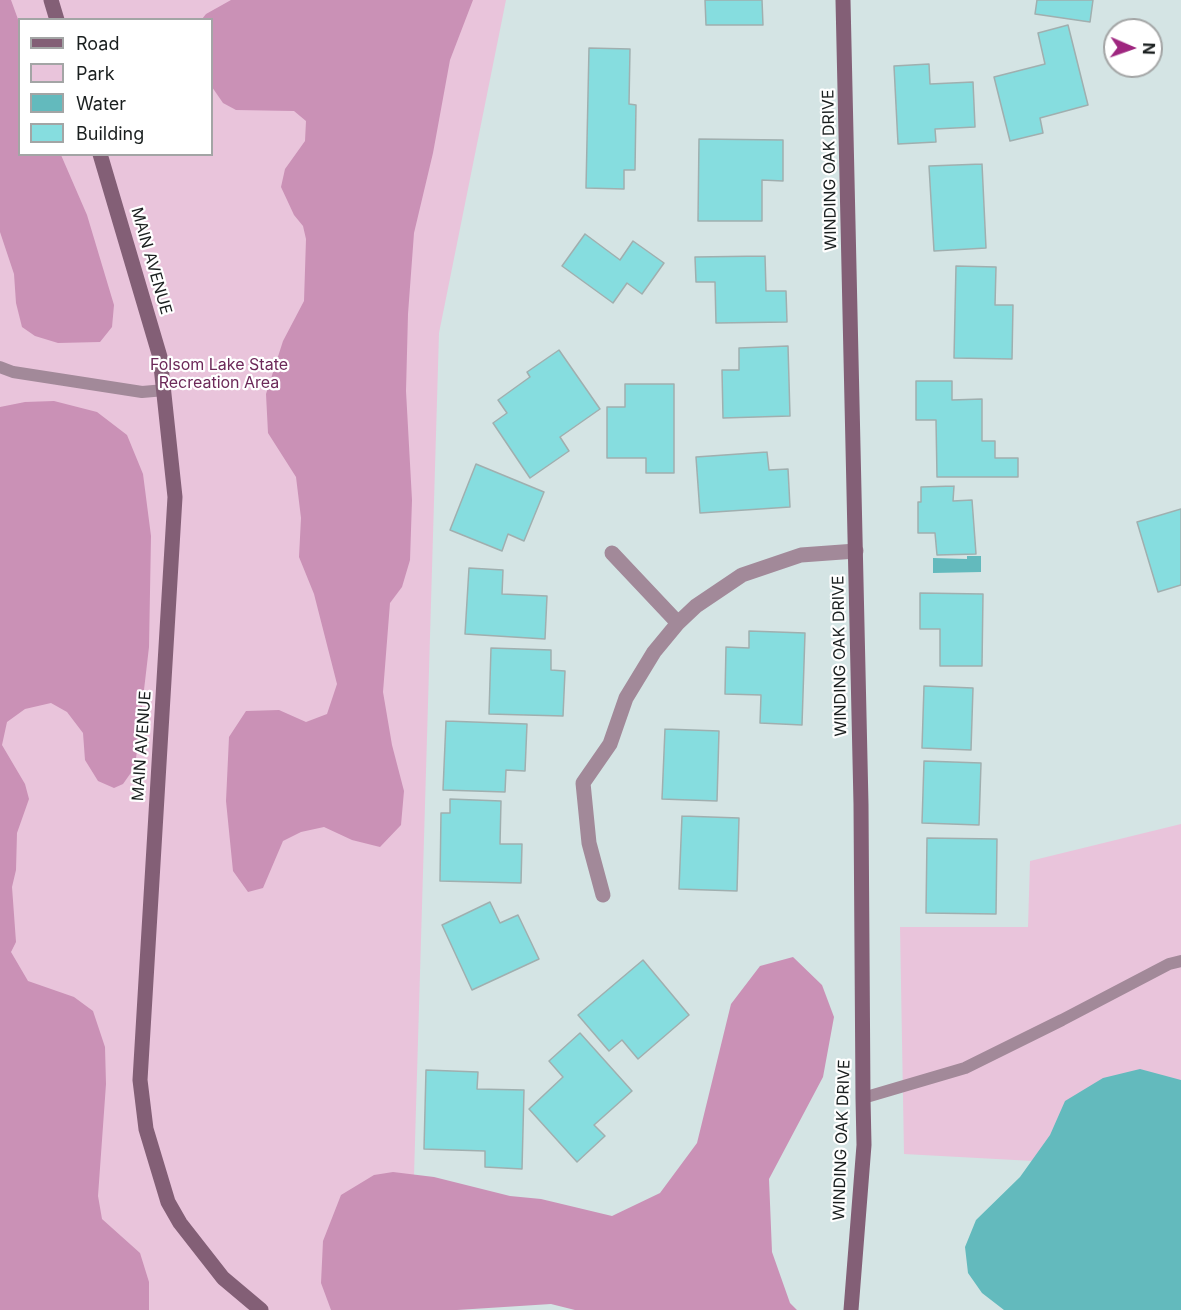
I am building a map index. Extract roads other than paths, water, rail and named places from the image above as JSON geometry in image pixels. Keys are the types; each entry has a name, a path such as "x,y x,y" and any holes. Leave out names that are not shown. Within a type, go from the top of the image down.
{"street":[{"path":"51,0 56,18"},
{"name":"WINDING OAK DRIVE","path":"843,0 861,792 864,1145 851,1310"},
{"name":"MAIN AVENUE","path":"101,156 160,357 175,497 140,1080 146,1129 168,1202 180,1223 216,1269 261,1310"},
{"path":"603,895 589,843 583,783 610,744 626,698 639,674 678,623 718,590 761,566 801,555 856,551"},
{"path":"612,553 678,623"}],"lane":[{"path":"0,367 13,372 141,392 165,390"},
{"path":"863,1098 964,1068 1169,964 1181,962"}],"water":[{"path":"967,556 981,556 981,572 933,573 933,558 967,559"},
{"path":"1140,1069 1181,1080 1181,1310 1004,1310 982,1293 968,1273 965,1247 976,1220 1020,1177 1050,1135 1065,1101 1103,1078"}],"park label":[{"name":"Folsom Lake State Recreation Area","path":"219,374"}]}
